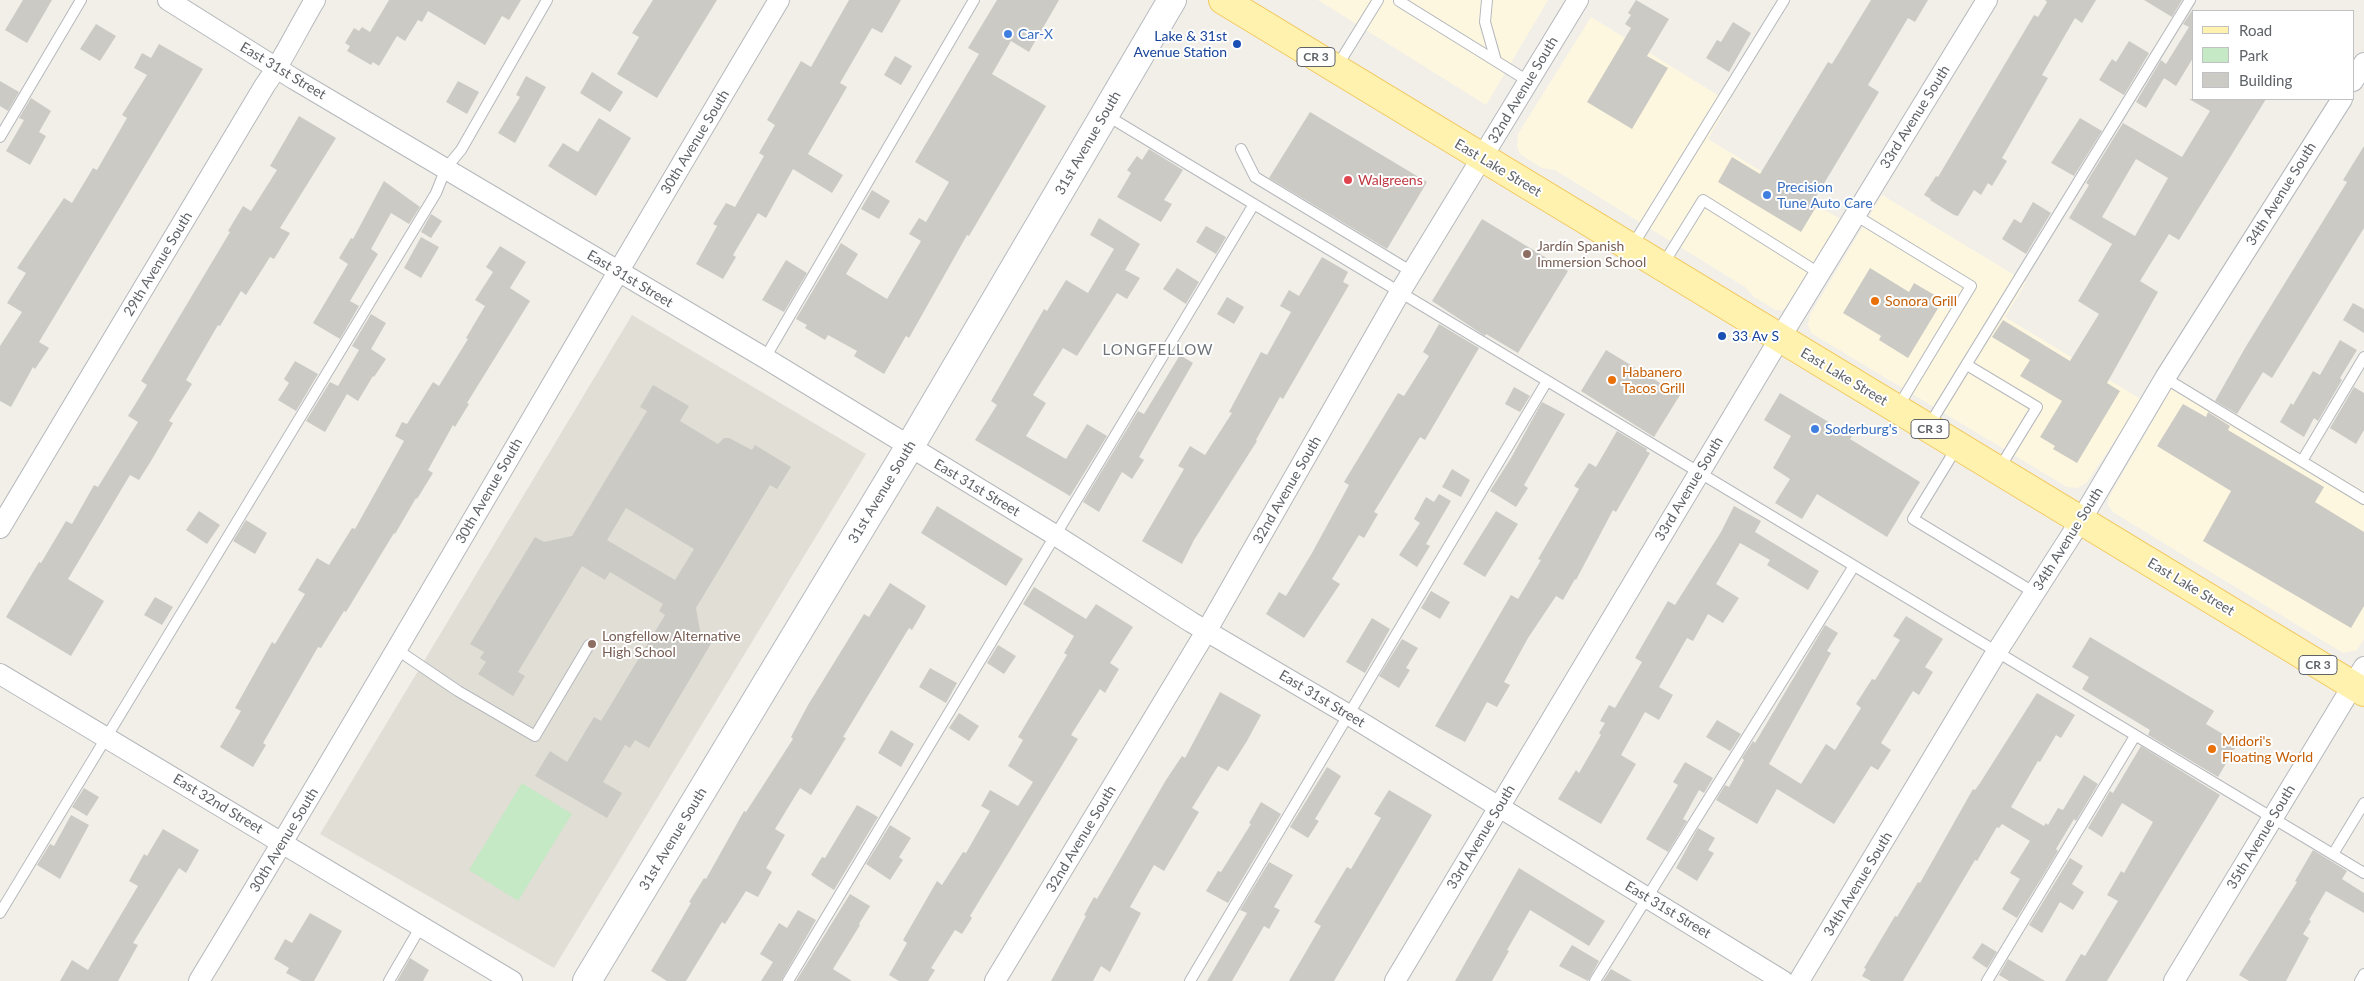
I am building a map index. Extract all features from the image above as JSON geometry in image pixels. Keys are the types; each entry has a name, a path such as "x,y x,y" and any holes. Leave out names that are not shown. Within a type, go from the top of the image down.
{"main road":[{"name":"East Lake Street","path":"1223,0 1998,471 2360,682"}],"street":[{"name":"East 31st Street","path":"168,0 277,68 910,446 1207,630 1499,806 1783,981"},
{"name":"29th Avenue South","path":"0,528 249,111 277,68 315,0"},
{"name":"30th Avenue South","path":"199,981 283,843 617,272 779,0"},
{"name":"31st Avenue South","path":"588,981 910,446 1172,0"},
{"name":"32nd Avenue South","path":"995,981 1207,630 1400,292 1578,0"},
{"name":"33rd Avenue South","path":"1395,981 1780,338 1987,0"},
{"path":"2354,79 2364,63"},
{"name":"34th Avenue South","path":"1799,981 1996,653 2081,520 2165,378 2341,100"},
{"name":"East 32nd Street","path":"0,674 512,981"},
{"name":"35th Avenue South","path":"2174,981 2273,817 2360,682"}],"lane":[{"path":"0,137 81,0"},
{"path":"0,913 436,193 446,168 460,150 547,0"},
{"path":"765,358 974,0"},
{"path":"1336,69 1378,0"},
{"path":"1487,0 1485,22 1496,61"},
{"path":"1631,248 1784,0"},
{"path":"1928,428 2190,0"},
{"path":"1399,2 1528,81"},
{"path":"1106,115 2364,873"},
{"path":"1241,149 1255,177 1412,272"},
{"path":"1662,267 1703,200 1820,273"},
{"path":"788,981 1254,204"},
{"path":"1855,215 1970,286 1896,409"},
{"path":"2302,461 2364,357"},
{"path":"1966,365 2037,407 1998,471"},
{"path":"2165,378 2364,499"},
{"path":"1190,981 1547,381"},
{"path":"1958,446 1914,519 2035,593"},
{"path":"1594,981 1854,566"},
{"path":"396,649 458,691 535,736 589,645"},
{"path":"1987,981 2135,736"},
{"path":"2332,854 2364,803"},
{"path":"389,981 421,926"},
{"path":"2360,981 2364,974"}],"shaded area":[{"path":"1318,0 1548,0 1486,105"},
{"path":"1591,17 1729,102 1708,139 1840,219 1788,305 1783,310 1776,310 1754,297 1745,287 1555,170 1542,168 1520,154 1517,146 1518,134"},
{"path":"1882,195 2026,282 2005,317 2142,400 2087,482 2078,488 2067,487 1811,333 1808,324 1810,315"},
{"name":"Longfellow Alternative High School","path":"632,315 866,454 554,968 320,834"},
{"path":"2177,379 2364,491 2364,639 2357,650 2343,653 2113,512 2108,505 2109,497"}],"green space":[{"path":"522,783 572,814 518,901 469,870"}],"building":[{"path":"23,0 52,0 27,43 5,30"},
{"path":"389,0 521,0 509,20 502,16 485,45 428,11 422,22 418,20 405,41 397,36 379,66 373,62 371,65 347,51 350,46 345,43 354,28 359,31 362,27 370,32"},
{"path":"653,0 717,0 657,98 617,74 639,37 632,33"},
{"path":"849,0 901,0 882,33 872,28 840,83 847,87 808,154 843,175 832,193 793,169 766,218 758,213 733,255 736,257 723,279 696,264 717,226 713,224 726,203 735,207 764,156 759,153 775,125 767,120 801,61 811,67"},
{"path":"997,0 1059,0 1029,52 1011,41 992,74 1046,106 969,236 967,235 909,338 906,336 884,374 854,356 857,351 828,335 825,340 805,328 807,325 796,319 841,243 858,254 846,274 887,299 921,241 909,234 919,218 926,222 949,182 915,162 979,54 968,48"},
{"path":"1636,0 1669,19 1647,56 1668,68 1632,129 1587,102 1631,28 1625,24 1631,15 1628,13"},
{"path":"1871,0 1928,0 1915,22 1908,18 1868,85 1879,92 1811,205 1816,207 1801,232 1718,182 1732,157 1760,174 1828,62 1832,64"},
{"path":"2045,0 2096,0 2082,23 2075,18 2042,75 2048,78 2002,158 2007,161 1992,186 1988,183 1981,195 1974,190 1958,216 1954,215 1924,195 1936,176 1938,177 2034,15 2038,17 2047,2"},
{"path":"2144,0 2182,0 2172,17"},
{"path":"2192,10 2192,60 2176,86 2164,78 2146,108 2136,102 2161,60 2166,64 2189,27 2183,24"},
{"path":"1733,22 1751,33 1729,72 1706,58 1717,40 1721,42"},
{"path":"96,24 116,36 100,61 80,49"},
{"path":"2129,41 2149,53 2124,95 2099,80 2112,59 2116,62"},
{"path":"159,44 203,69 39,342 49,348 35,369 33,367 11,407 0,401 0,346 22,312 7,303 26,273 17,268 64,198 72,203 93,168 97,170 127,118 122,115 147,75 134,68 142,53 151,58"},
{"path":"895,56 912,66 901,85 884,75"},
{"path":"592,72 623,92 610,112 580,93"},
{"path":"526,76 546,87 515,143 498,133 520,97 516,95"},
{"path":"0,81 19,92 8,111 0,106"},
{"path":"458,81 479,92 467,114 446,102"},
{"path":"31,98 51,111 39,132 46,136 30,165 6,151 24,120 19,118"},
{"path":"2189,99 2265,100 2179,240 2169,234 2140,281 2158,292 2107,383 2120,391 2077,463 2053,449 2055,446 2040,437 2062,401 2020,376 2030,360 1992,337 2003,320 2070,361 2099,314 2078,301 2112,244 2069,218 2089,185 2086,183 2123,123 2182,157 2210,111","holes":["2136,159 2168,178 2135,236 2102,217"]},
{"name":"Walgreens","path":"1310,112 1427,182 1387,249 1269,178"},
{"path":"299,116 336,138 280,228 290,233 274,259 270,257 246,295 241,291 220,326 218,325 186,380 192,384 169,421 173,423 151,461 139,480 130,475 68,579 104,601 71,656 6,617 66,521 72,524 94,485 98,487 138,422 128,416 147,385 141,381 230,232 228,231 243,206 251,211 277,170 270,166"},
{"path":"599,118 631,138 596,196 548,166 563,143 578,152"},
{"path":"2080,118 2102,131 2074,176 2051,163"},
{"path":"2364,146 2364,228 2272,378 2263,372 2237,414 2215,401 2245,348 2347,182 2343,180"},
{"path":"1149,149 1183,170 1164,200 1172,204 1161,222 1117,197 1131,173 1127,170 1137,156 1142,160"},
{"path":"384,181 420,207 409,224 391,213 371,249 378,254 350,301 359,306 340,339 313,323 348,264 339,258 351,238 353,239"},
{"path":"872,190 890,201 879,219 861,209"},
{"path":"2033,202 2051,213 2026,254 2002,239 2014,219 2021,223"},
{"path":"431,214 442,221 431,238 421,232"},
{"path":"1099,218 1140,244 1125,270 1140,278 1127,299 1117,293 1077,356 1063,348 1033,395 1046,403 1026,436 1066,459 1087,424 1107,436 1070,496 975,440 997,405 991,401 1044,309 1047,311 1066,280 1088,293 1114,249 1090,235"},
{"path":"1482,219 1568,271 1518,353 1486,334 1485,336 1432,301"},
{"path":"1206,226 1226,237 1216,254 1196,242"},
{"path":"421,237 439,247 421,278 404,268"},
{"path":"500,246 526,262 510,288 530,301 467,403 469,404 455,427 453,425 428,470 433,473 346,612 344,611 321,648 318,647 263,743 266,745 253,767 220,747 241,711 235,708 272,642 275,644 305,594 298,590 317,558 329,565 352,528 355,529 404,441 395,436 402,422 407,424 433,382 439,386 468,339 466,338 485,306 475,300 493,272 486,267"},
{"path":"1322,257 1348,272 1343,282 1349,285 1283,399 1280,397 1257,441 1194,540 1182,564 1142,541 1184,469 1178,466 1190,446 1205,455 1232,413 1229,412 1261,352 1267,355 1291,312 1280,306 1289,290 1299,296"},
{"path":"786,260 807,273 784,312 762,300"},
{"path":"1177,268 1199,282 1186,304 1163,289"},
{"path":"1870,268 1909,292 1914,283 1943,300 1908,358 1879,340 1881,336 1843,313"},
{"path":"1227,297 1244,307 1234,324 1217,314"},
{"path":"2353,303 2364,309 2364,333 2343,320"},
{"path":"371,314 386,323 371,349 386,359 358,401 347,394 325,432 306,421 330,382 338,386 359,350 352,346"},
{"path":"1439,324 1479,348 1425,440 1420,437 1374,512 1378,514 1364,538 1359,535 1332,579 1340,584 1304,638 1266,614 1279,592 1286,596 1312,553 1349,485 1344,482 1398,393 1404,396 1429,356 1423,352"},
{"path":"2340,340 2357,350 2318,421 2314,418 2304,437 2280,422 2291,403 2293,405 2313,371 2320,375"},
{"path":"1606,350 1680,395 1654,437 1581,391"},
{"path":"1180,355 1193,363 1139,457 1144,460 1132,479 1122,472 1099,512 1083,502 1138,411 1144,414"},
{"path":"295,361 318,374 296,411 278,400 289,383 284,379"},
{"path":"653,385 689,406 680,421 718,444 724,438 729,438 752,450 755,445 791,467 777,489 770,485 696,608 701,636 712,642 649,748 635,740 630,748 625,745 603,782 622,793 607,818 535,776 550,751 567,762 594,717 601,721 665,615 659,611 663,604 610,572 605,580 582,566 518,672 525,676 513,696 478,674 486,662 480,658 484,652 470,644 535,537 544,542 572,536 647,411 640,407","holes":["626,508 694,549 675,580 607,540"]},
{"path":"1514,387 1530,396 1520,412 1505,404"},
{"path":"2354,387 2364,393 2364,430 2356,444 2330,428"},
{"path":"1780,393 1852,436 1850,439 1920,482 1887,537 1817,494 1802,519 1775,503 1790,479 1773,468 1791,436 1764,420"},
{"path":"1542,402 1565,414 1524,485 1528,488 1516,507 1490,491"},
{"path":"2183,404 2206,417 2208,412 2230,426 2228,430 2324,487 2315,502 2364,532 2364,606 2351,628 2203,541 2231,491 2157,446"},
{"path":"1617,431 1647,449 1646,451 1650,453 1616,512 1613,510 1576,580 1563,600 1556,596 1528,638 1504,682 1510,685 1497,707 1487,702 1465,742 1435,726 1511,595 1518,599 1541,560 1538,559 1579,489 1574,486 1589,463 1596,467"},
{"path":"1452,469 1470,480 1461,497 1442,487"},
{"path":"1439,494 1451,501 1426,544 1430,546 1417,567 1399,555 1420,523 1414,519 1426,497 1434,502"},
{"path":"937,506 1023,559 1006,586 921,533"},
{"path":"1734,506 1761,521 1755,532 1819,571 1808,590 1767,565 1770,560 1740,543 1716,584 1739,598 1723,623 1708,614 1693,641 1687,638 1659,687 1673,695 1659,720 1645,712 1621,755 1636,764 1601,824 1558,799 1576,770 1579,773 1601,735 1599,733 1605,723 1600,721 1609,705 1615,708 1642,662 1635,658 1668,601 1675,605 1721,532"},
{"path":"199,511 220,525 207,544 186,530"},
{"path":"1496,511 1518,524 1485,577 1463,564"},
{"path":"246,520 267,533 255,554 233,541"},
{"path":"890,583 926,606 912,630 909,628 843,737 846,738 811,795 800,788 775,829 785,835 766,868 772,872 758,897 746,891 725,924 722,922 686,981 667,981 651,971 691,903 689,902 704,878 706,879 744,811 746,812 793,739 791,737 808,705 864,614 869,617"},
{"path":"1034,587 1086,619 1096,604 1133,627 1110,663 1119,669 1105,693 1100,689 1071,735 1078,739 970,916 972,918 962,934 955,930 931,968 935,970 928,981 899,981 889,975 907,943 903,940 937,881 942,885 963,852 966,853 990,811 981,806 990,790 1018,806 1033,782 1008,766 1023,740 1018,737 1067,655 1064,653 1074,636 1023,604"},
{"path":"1431,591 1450,602 1440,619 1421,608"},
{"path":"155,597 173,607 162,625 144,615"},
{"path":"1906,616 1943,639 1925,667 1933,672 1919,695 1913,691 1881,743 1891,750 1878,770 1871,766 1834,824 1777,789 1757,824 1716,800 1725,785 1729,787 1744,760 1742,758 1753,741 1755,743 1825,625 1838,633 1827,651 1831,653 1769,764 1801,784 1826,744 1835,750 1861,708 1856,704 1872,679 1875,680 1900,640 1893,636"},
{"path":"1372,618 1390,629 1365,673 1346,662"},
{"path":"2090,637 2214,711 2206,724 2238,743 2218,777 2148,735 2150,730 2082,689 2089,677 2072,667"},
{"path":"1402,639 1418,648 1406,668 1410,670 1399,688 1379,676"},
{"path":"998,645 1016,656 1004,674 987,663"},
{"path":"930,668 957,683 946,703 919,687"},
{"path":"1220,692 1261,715 1247,741 1228,771 1218,766 1192,808 1199,812 1164,871 1154,865 1130,907 1141,913 1110,972 1101,966 1093,981 1051,981 1086,916 1084,915 1094,897 1097,899 1166,780 1182,756 1185,758"},
{"path":"2037,693 2075,715 2061,738 2056,735 2011,807 2044,826 2046,823 2048,825 2058,808 2063,810 2084,775 2098,784 2076,821 2074,819 2056,849 2058,851 2017,918 2002,909 2020,879 2010,873 2030,841 2002,824 1999,828 1997,827 1977,861 1975,860 1903,981 1871,981 1862,976 1866,969 1864,968 1895,916 1897,917 1918,882 1920,883 1973,789 1975,790 1980,783"},
{"path":"959,713 979,726 969,741 949,728"},
{"path":"1717,720 1741,734 1730,751 1706,737"},
{"path":"891,730 914,744 901,767 878,753"},
{"path":"2141,746 2220,795 2107,981 2065,981 2081,954 2085,956 2118,901 2107,895 2121,871 2124,873 2153,822 2122,803 2102,837 2088,828 2110,791 2113,793"},
{"path":"1685,762 1713,778 1704,793 1699,790 1683,819 1687,821 1668,852 1646,839 1678,785 1673,782"},
{"path":"1327,767 1341,776 1315,819 1319,821 1308,838 1290,827"},
{"path":"84,788 99,797 87,816 72,807"},
{"path":"1389,790 1432,815 1334,981 1289,981 1321,926 1314,922 1347,867 1351,869 1381,818 1374,814"},
{"path":"1261,802 1281,814 1228,903 1206,891 1218,871 1221,872 1251,824 1249,823"},
{"path":"857,805 878,817 834,890 811,875 822,857 825,858"},
{"path":"71,815 89,825 60,879 37,865 50,844 54,846"},
{"path":"890,825 911,838 899,857 903,860 890,880 866,864"},
{"path":"1698,828 1715,838 1708,850 1714,853 1697,881 1676,868"},
{"path":"163,829 199,850 186,873 179,868 133,943 138,945 118,981 60,981 72,960 88,970 138,886 129,881 144,854 147,856"},
{"path":"2313,850 2347,871 2342,879 2364,893 2364,913 2326,891 2309,920 2311,921 2303,934 2309,938 2286,981 2249,981 2239,975 2297,882 2295,881"},
{"path":"2070,858 2083,866 2072,884 2084,892 2073,910 2060,902 2042,933 2029,925"},
{"path":"1269,862 1293,875 1274,907 1280,910 1269,929 1264,926 1232,981 1207,981 1247,913 1240,910"},
{"path":"1519,868 1605,921 1589,946 1530,910 1492,981 1455,981"},
{"path":"850,894 870,906 833,969 852,981 796,981"},
{"path":"798,910 816,920 781,981 761,981 773,962 760,954 779,923 787,928"},
{"path":"310,913 342,931 314,981 301,981 286,973 289,968 274,959 285,939 292,943"},
{"path":"1982,943 1997,952 1987,968 1972,958"},
{"path":"1572,945 1599,961 1588,981 1559,966"},
{"path":"410,958 429,970 423,981 397,981"},
{"path":"2008,959 2045,981 2009,981 1999,975"},
{"path":"1611,969 1632,981 1603,981"}],"place":[{"name":"Car-X","path":"1008,34"},
{"name":"Lake & 31st Avenue Station","path":"1237,44"},
{"name":"Walgreens","path":"1348,180"},
{"name":"Precision Tune Auto Care","path":"1767,195"},
{"name":"Jardín Spanish Immersion School","path":"1527,254"},
{"name":"Sonora Grill","path":"1875,301"},
{"name":"33 Av S","path":"1722,336"},
{"name":"Habanero Tacos Grill","path":"1612,380"},
{"name":"Soderburg's","path":"1815,429"},
{"name":"Longfellow Alternative High School","path":"592,644"},
{"name":"Midori's Floating World","path":"2212,749"}],"district":[{"name":"LONGFELLOW","path":"1158,350"}]}
